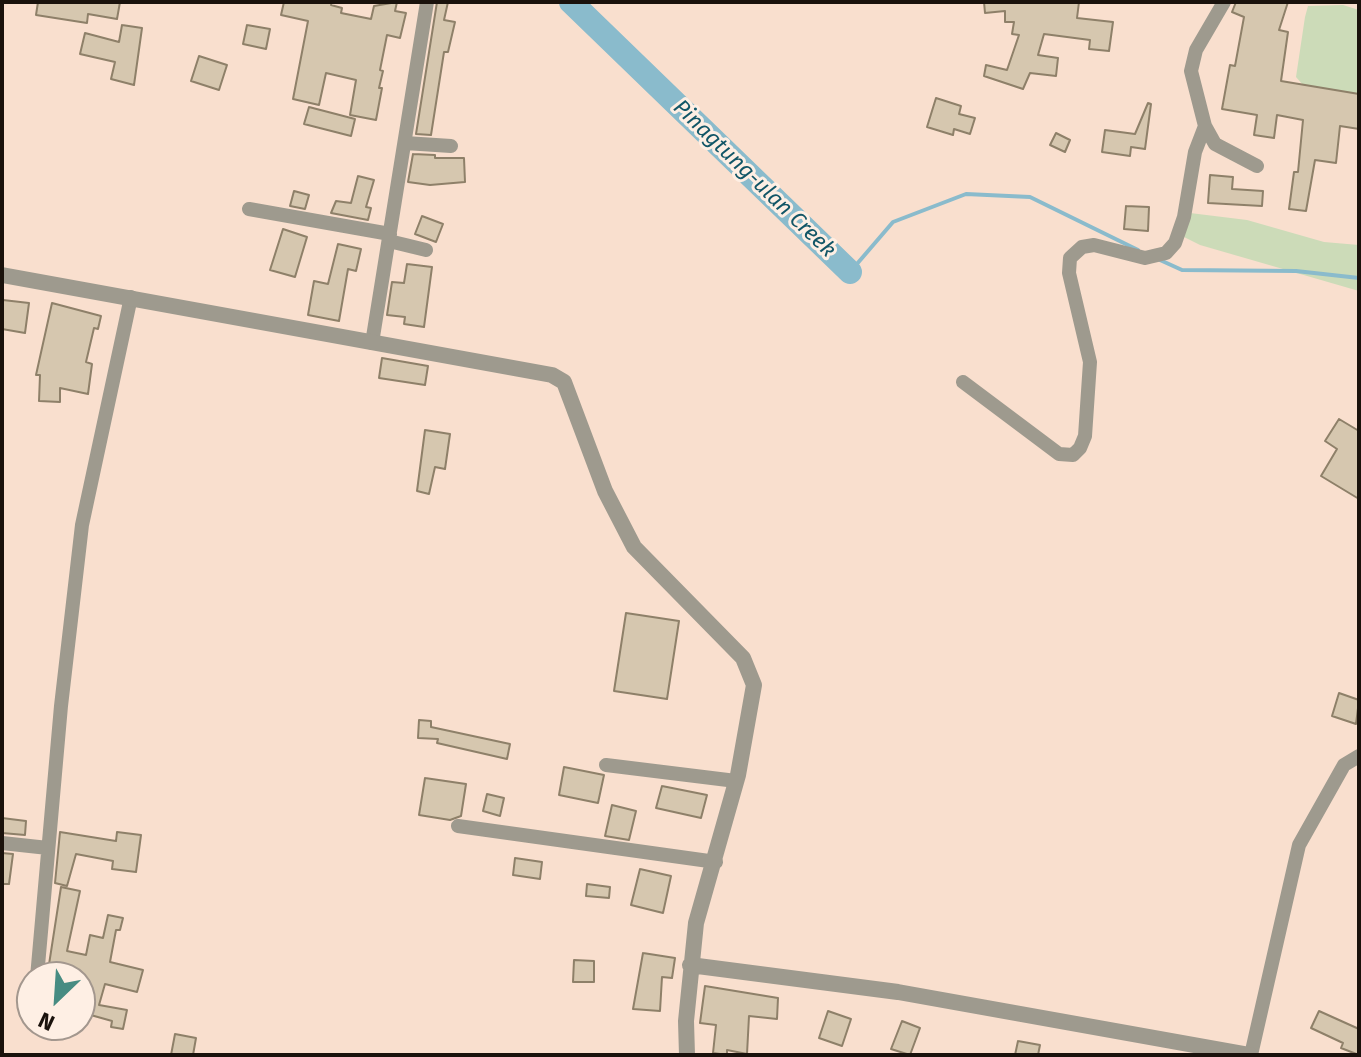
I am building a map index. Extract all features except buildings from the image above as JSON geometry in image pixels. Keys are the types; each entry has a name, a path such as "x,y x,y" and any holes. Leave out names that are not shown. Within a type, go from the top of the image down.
{"street":[{"path":"372,343 427,2"},
{"path":"1224,2 1196,50 1191,71 1205,126 1215,144 1257,166"},
{"path":"963,382 1059,454 1073,455 1085,436 1090,362 1069,273 1070,258 1082,247 1094,245 1145,258 1166,253 1175,243 1184,217 1195,152 1205,126"},
{"path":"405,143 451,146"},
{"path":"249,209 389,238 426,250"},
{"path":"2,275 552,375 564,382 605,491 634,547 751,671 754,685 736,781 716,862 696,923 690,965 687,1055"},
{"path":"38,961 82,525 131,297"},
{"path":"690,965 898,992 1250,1055 1299,845 1344,765 1359,756"},
{"path":"606,765 736,781"},
{"path":"458,826 716,862"},
{"path":"2,843 48,848"}],"green space":[{"path":"1343,5 1359,10 1359,94 1320,92 1303,85 1296,77 1308,6"},
{"path":"1190,213 1247,220 1324,242 1359,245 1359,291 1200,245 1184,237"}],"waterway":[{"name":"Pinagtung-ulan Creek","path":"571,2 850,272"},
{"name":"Pinagtung-ulan Creek","path":"850,272 893,222 966,194 1030,197 1138,250"},
{"name":"Pinagtung-ulan Creek","path":"1160,260 1182,270 1296,271 1359,278"}]}
